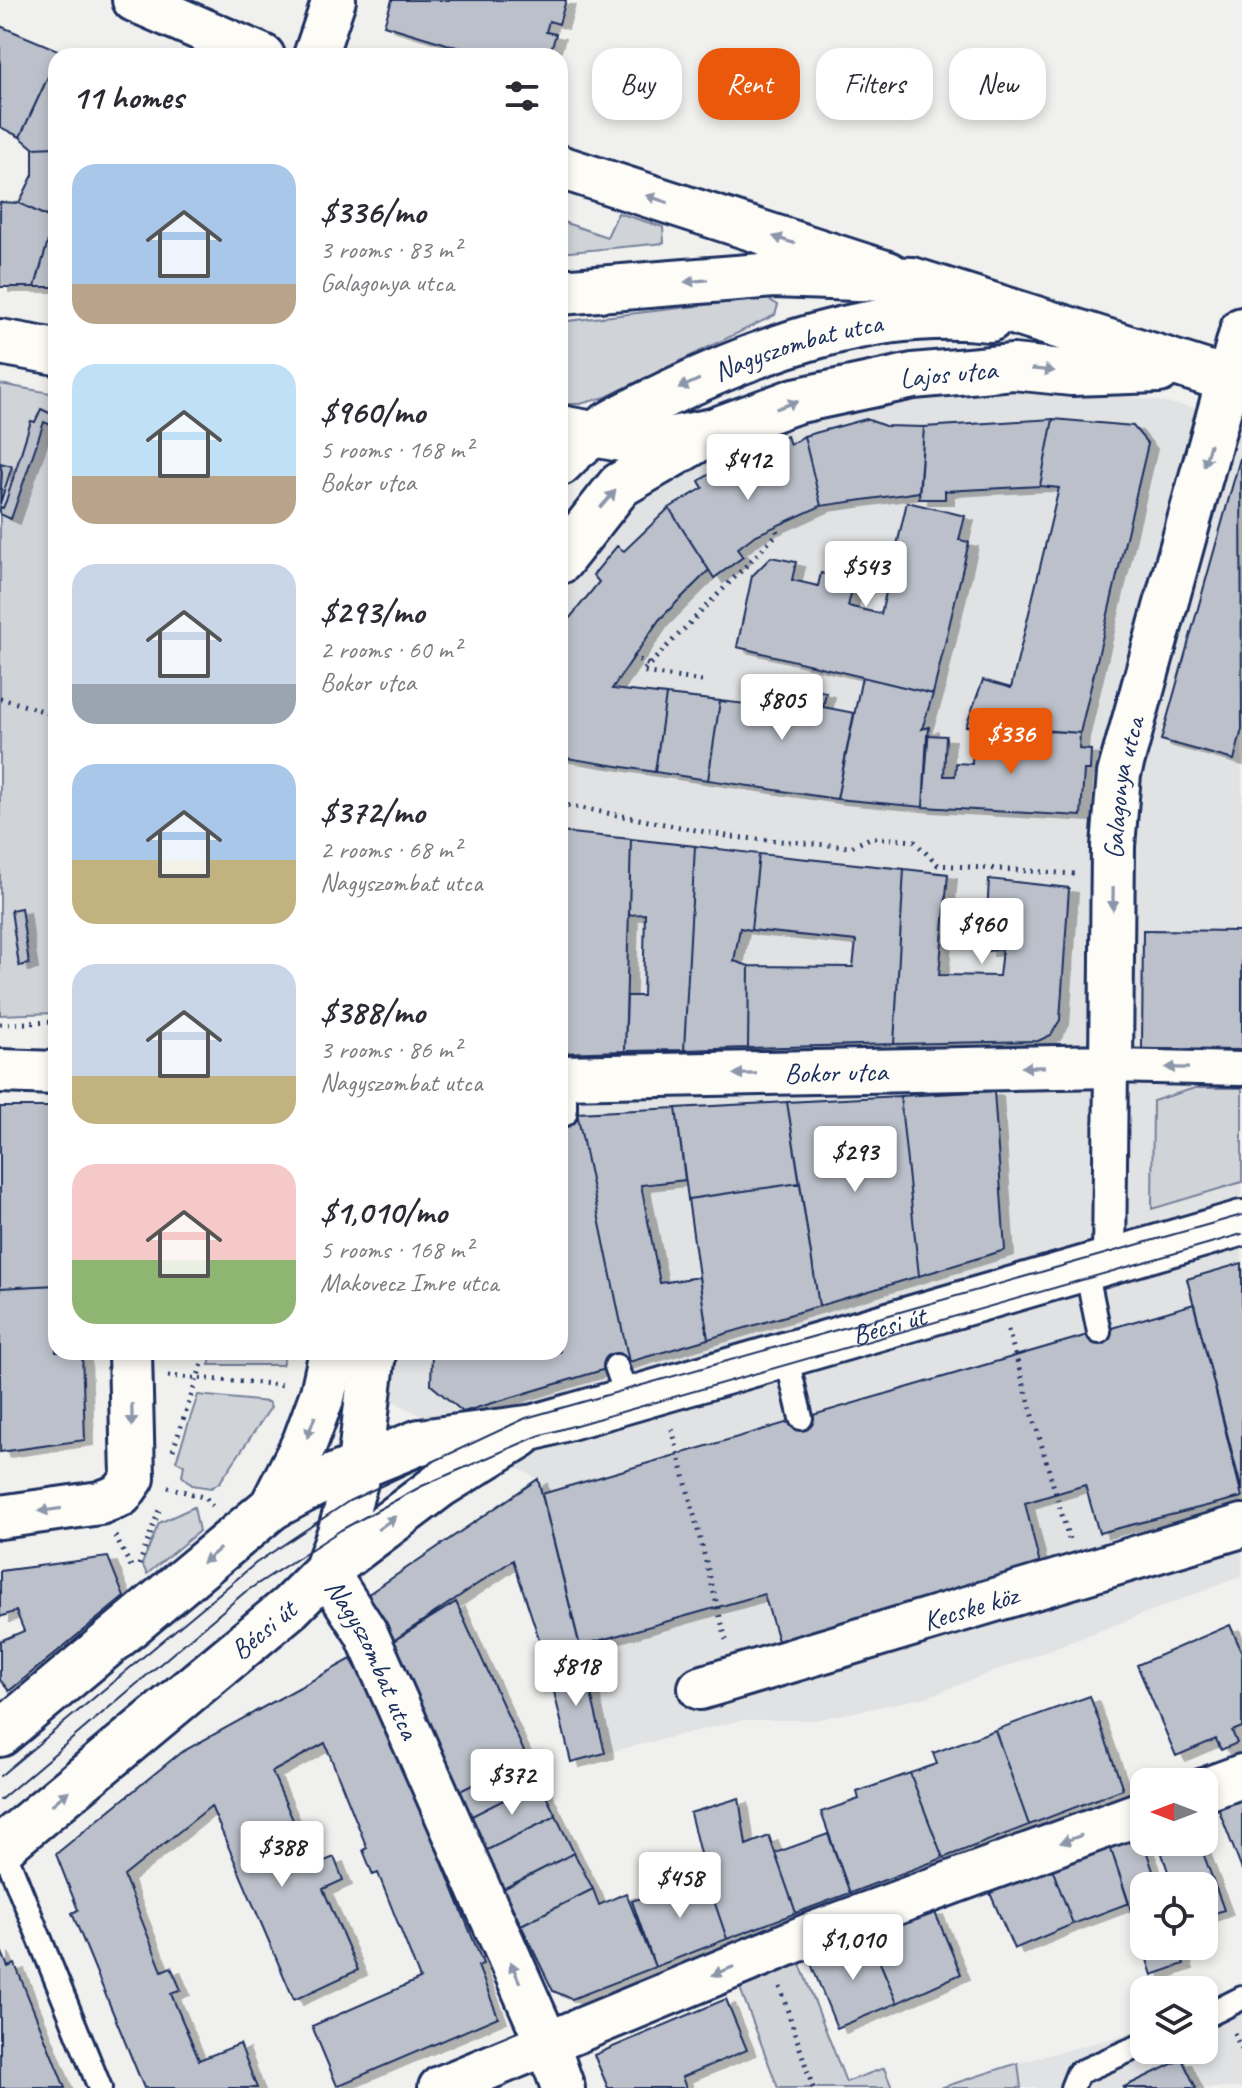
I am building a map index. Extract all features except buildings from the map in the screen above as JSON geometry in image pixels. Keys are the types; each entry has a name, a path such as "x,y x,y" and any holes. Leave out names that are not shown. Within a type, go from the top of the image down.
{"main road":[{"path":"568,291 774,275 912,280 1219,377"},
{"name":"Nagyszombat utca","path":"570,442 764,351 841,329 962,316 1064,328"},
{"path":"0,341 48,336"},
{"path":"0,341 48,350"},
{"name":"Lajos utca","path":"713,431 795,401 913,376 1013,367 1072,373 1219,377"},
{"path":"570,442 672,439 713,431"},
{"name":"Nagyszombat utca","path":"568,551 620,485 713,431"},
{"name":"Bécsi út","path":"1,1846 290,1607 326,1571 440,1485 535,1427 622,1383 786,1355 1242,1223"},
{"path":"272,1507 305,1442 323,1393 330,1360"},
{"name":"Nagyszombat utca","path":"326,1571 360,1465 372,1360"},
{"name":"Bécsi út","path":"370,1398 381,1428 389,1434 420,1442"},
{"name":"Bécsi út","path":"0,1734 272,1507 360,1465 420,1442 535,1427"}],"street":[{"path":"134,0 245,48"},
{"path":"318,48 334,0"},
{"path":"568,170 912,280"},
{"name":"Galagonya utca","path":"1098,1266 1111,1066 1113,876 1119,774 1219,377 1242,329"},
{"path":"1111,1066 1242,1069"},
{"name":"Bokor utca","path":"568,1090 847,1085 1111,1066"},
{"path":"0,1071 48,1073"},
{"path":"0,1517 100,1503 121,1495 151,1494 130,1363"},
{"name":"Kecske köz","path":"718,1682 1242,1526"},
{"name":"Nagyszombat utca","path":"326,1571 366,1633 547,2043 563,2088"},
{"path":"1218,1785 1242,1776"},
{"path":"440,2088 769,1952 1130,1817"}],"lane":[{"path":"1098,1266 1099,1332"},
{"path":"786,1355 801,1418"},
{"path":"1,1846 100,2088"},
{"path":"1218,2010 1242,1998"},
{"path":"1072,2088 1078,2073 1130,2050"}],"path":[{"path":"702,681 642,672 778,533 775,527"},
{"path":"632,656 649,665"},
{"path":"0,698 48,713"},
{"path":"568,806 732,837 851,847 872,837 914,841 938,865 1113,876"},
{"path":"0,1024 48,1022"},
{"path":"1005,1322 1081,1574"},
{"path":"170,1458 204,1360"},
{"path":"130,1363 198,1378 291,1385"},
{"path":"670,1421 718,1682"},
{"path":"100,1503 135,1573 151,1494 161,1485 206,1498 220,1516"},
{"path":"769,1952 813,2088"}],"shaded area":[{"path":"618,213 663,227 664,243 568,252 568,224 607,237"},
{"path":"766,298 778,305 775,315 606,397 580,404 568,404 568,321"},
{"path":"0,384 48,393 48,1013 0,1015"},
{"path":"996,389 1118,394 1242,416 1242,1576 927,1697 815,1720 742,1720 605,1753 538,1479 384,1396 387,1360 568,1360 568,568 643,483 775,423 886,399"},
{"path":"1195,1088 1242,1088 1242,1182 1152,1209 1153,1101"},
{"path":"211,1360 284,1360 282,1365 209,1365"},
{"path":"198,1395 268,1402 271,1407 220,1482 211,1488 192,1485 182,1476 184,1465 176,1461"},
{"path":"194,1507 199,1531 147,1574 142,1564 159,1523"},
{"path":"800,1964 846,2082 884,2068 892,2088 778,2088 740,1988"},
{"path":"1242,1998 1242,2088 1021,2088 1018,2063 1130,2034 1130,2064 1218,2064 1218,2008"},
{"path":"1018,2063 1021,2088 940,2088"}],"tram line":[{"path":"0,1776 256,1563 349,1501 526,1418 1242,1215"},
{"path":"0,1800 245,1592 341,1530 422,1486 538,1436 1242,1234"}]}
